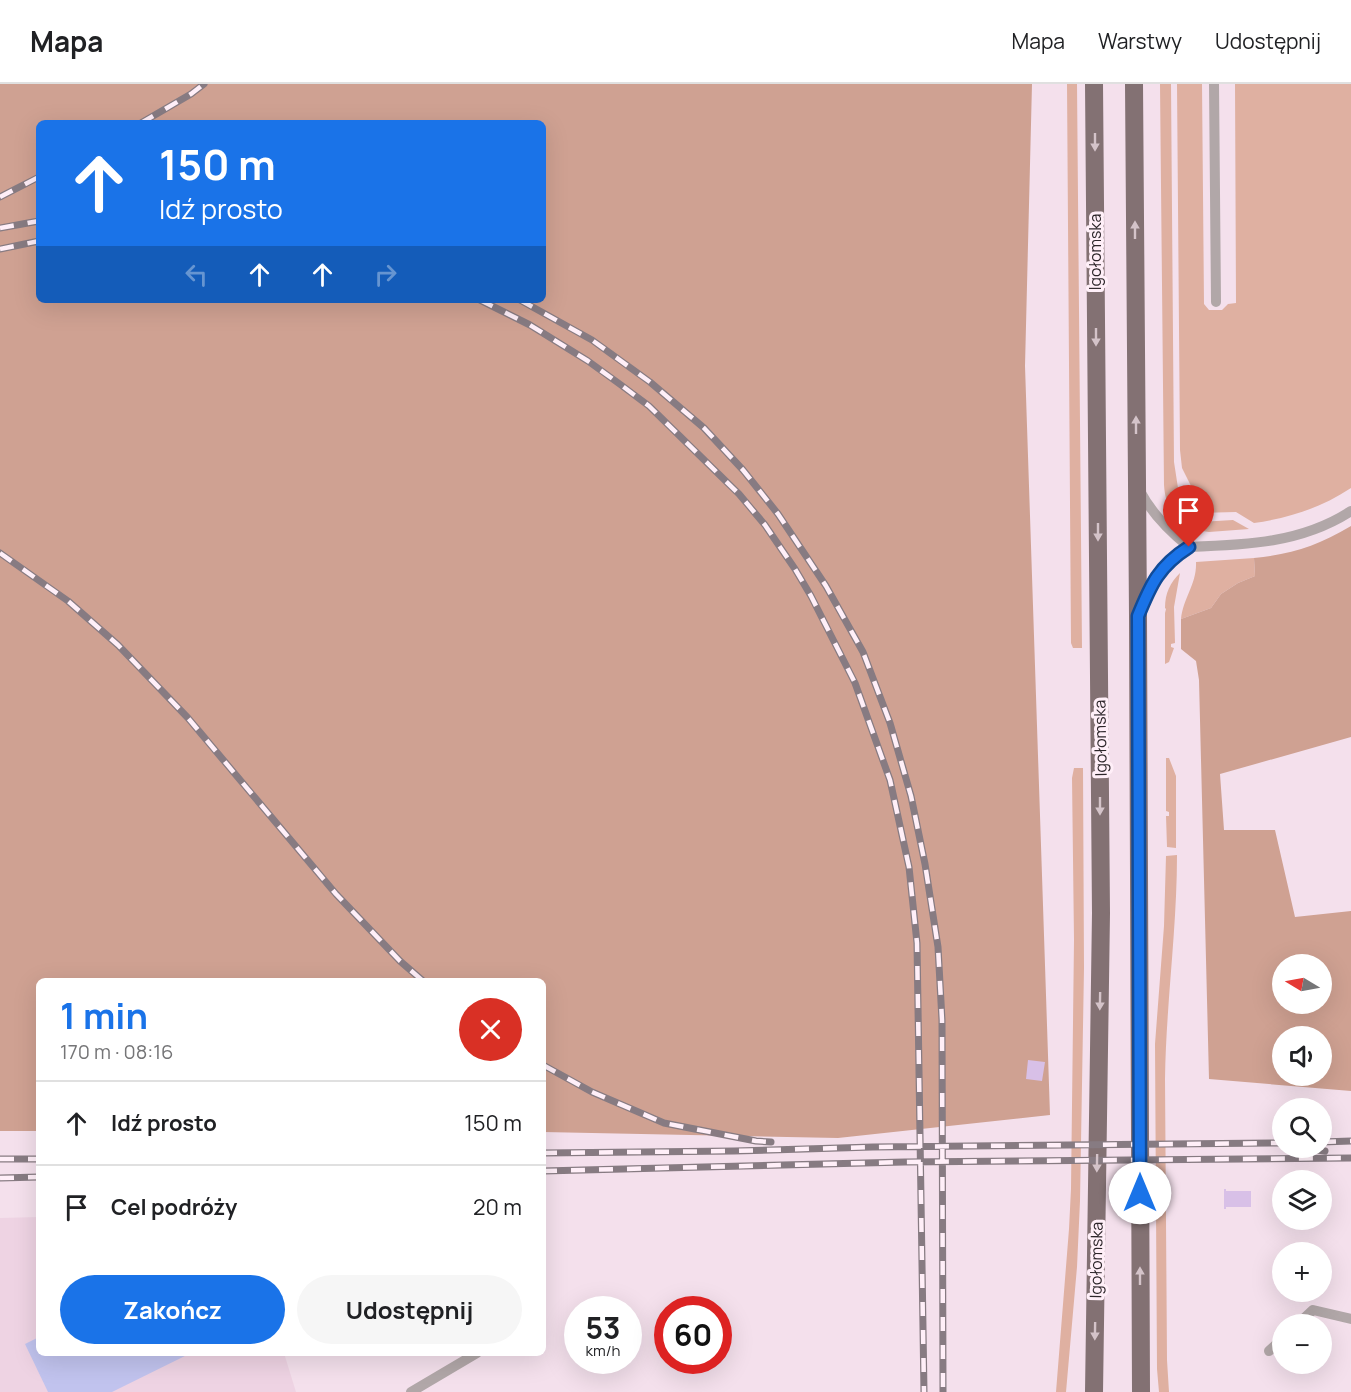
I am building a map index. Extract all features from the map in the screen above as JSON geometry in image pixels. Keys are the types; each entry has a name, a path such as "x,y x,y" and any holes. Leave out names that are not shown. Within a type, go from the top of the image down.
{"main road":[{"name":"Igołomska","path":"1094,84 1101,970 1094,1392"},
{"path":"1134,84 1141,1392"}],"lane":[{"path":"1214,84 1216,302"},
{"path":"1137,484 1144,499 1159,520 1189,547"},
{"path":"1138,616 1147,593 1163,567 1189,547 1238,545 1280,539 1316,529 1351,511"},
{"path":"1309,1314 1313,1310 1328,1314"},
{"path":"1332,1315 1351,1320"},
{"path":"1269,1351 1272,1348"},
{"path":"411,1392 472,1356"}],"shaded area":[{"path":"0,84 1032,84 1025,366 1050,1115 838,1138 546,1132 546,978 36,978 36,1131 0,1131"},
{"path":"1067,84 1077,84 1082,648 1073,648 1071,643"},
{"path":"1160,84 1171,84 1174,462 1180,520 1168,504 1164,485"},
{"path":"1177,84 1202,84 1204,304 1209,310 1222,310 1228,304 1236,303 1235,84 1351,84 1351,488 1316,507 1280,518 1254,523 1236,512 1198,513 1194,492 1182,468"},
{"path":"1233,520 1249,529 1209,532 1196,530 1200,522"},
{"path":"1351,526 1351,737 1220,774 1224,830 1275,830 1295,917 1351,911 1351,1091 1292,1086 1332,1086 1332,1026 1272,1026 1272,1084 1209,1079 1199,680 1196,661 1181,649 1181,619 1211,608 1221,594 1255,576 1254,558 1281,554 1316,544"},
{"path":"1254,558 1255,576 1221,594 1211,608 1181,619 1196,570 1196,562"},
{"path":"1180,573 1174,607 1175,643 1171,644 1174,648 1169,662 1165,664 1166,598 1171,585"},
{"path":"1166,758 1169,758 1176,776 1176,848 1167,847 1166,816 1169,816 1169,812 1166,811"},
{"path":"1074,768 1083,768 1084,968 1080,1201 1077,1267 1066,1392 1056,1392 1071,1189 1074,940 1072,778"},
{"path":"1177,855 1165,1079 1169,1392 1159,1392 1155,1044 1164,926 1166,856"},
{"path":"36,1217 36,1356 285,1356 296,1392 0,1392 0,1218"}],"water":[{"path":"36,1338 36,1356 185,1356 112,1392 48,1392 25,1344"}],"building":[{"path":"1028,1060 1045,1062 1042,1081 1026,1079"},
{"path":"1224,1189 1226,1191 1251,1191 1251,1207 1226,1207 1224,1209"}],"railway":[{"path":"146,120 204,84"},
{"path":"0,197 36,179"},
{"path":"0,228 36,222"},
{"path":"0,249 36,242"},
{"path":"486,303 530,325 588,361 649,406 739,494 765,525 795,569 855,683 890,780 909,867 917,943 924,1392"},
{"path":"525,303 592,340 650,382 704,428 743,470 778,514 826,586 863,652 890,723 911,796 925,864 938,947 942,1020 943,1392"},
{"path":"0,553 68,601 118,645 188,718 336,894 400,961 420,978"},
{"path":"546,1067 592,1092 664,1123 771,1142"},
{"path":"1332,1142 1351,1141"},
{"path":"546,1153 1272,1143"},
{"path":"546,1171 905,1162 1351,1158"},
{"path":"0,1159 36,1159"},
{"path":"0,1178 36,1177"}],"route":[{"path":"1140,1193 1138,616 1147,593 1163,567 1189,547"}]}
